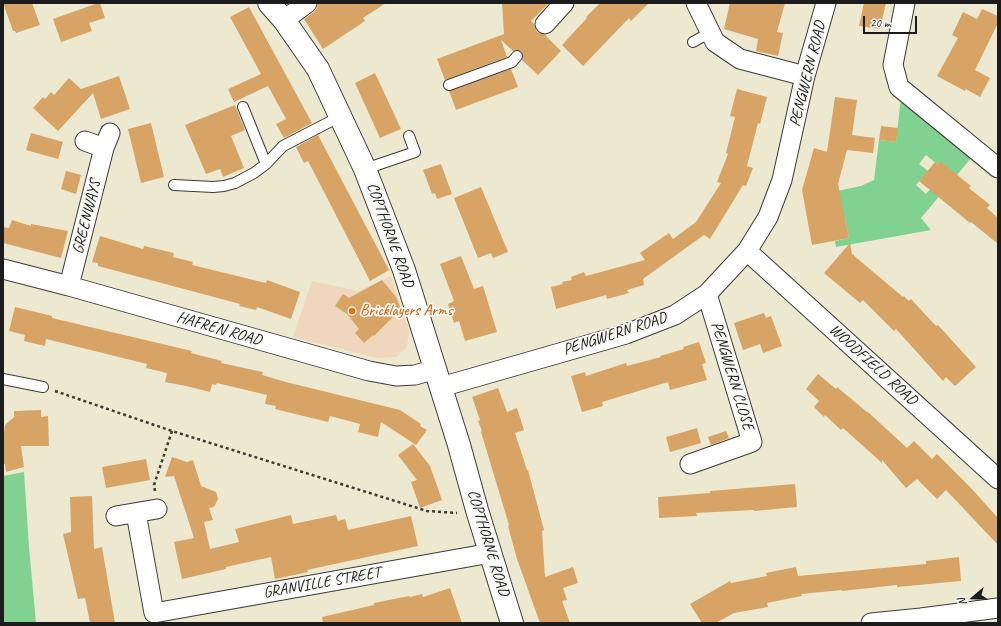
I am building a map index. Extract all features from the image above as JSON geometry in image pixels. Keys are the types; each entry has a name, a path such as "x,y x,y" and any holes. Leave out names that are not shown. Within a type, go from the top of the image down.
{"main road":[{"name":"COPTHORNE ROAD","path":"269,3 284,20 318,69 342,116 365,169 404,270 439,378 477,510 512,623"}],"street":[{"path":"284,20 307,3"},
{"path":"542,27 564,3"},
{"path":"696,3 715,42 740,59 805,76"},
{"name":"PENGWERN ROAD","path":"439,378 626,334 675,315 706,294 747,251 768,217 782,180 805,76 826,3"},
{"path":"905,3 893,65 899,87 998,168"},
{"name":"GREENWAYS","path":"69,286 107,140 85,141"},
{"name":"WOODFIELD ROAD","path":"747,251 998,479"},
{"name":"HAFREN ROAD","path":"3,269 69,286 369,371 396,376 415,375 439,378"},
{"name":"PENGWERN CLOSE","path":"690,464 752,442 706,294"},
{"path":"116,516 157,509"},
{"name":"GRANVILLE STREET","path":"136,513 155,618 491,553"},
{"path":"871,623 922,621 998,608"}],"lane":[{"path":"693,42 711,32"},
{"path":"449,84 512,62 517,56"},
{"path":"243,107 266,164"},
{"path":"174,185 213,187 224,186 244,178 266,164 283,146 342,116"},
{"path":"365,169 415,152 409,136"},
{"path":"3,379 43,387"}],"path":[{"path":"43,387 172,431 427,511 455,514 477,510"},
{"path":"157,509 154,485 172,431"}],"shaded area":[{"name":"Bricklayers Arms","path":"391,276 409,331 407,347 396,357 378,358 293,337 312,281 358,291"}],"green space":[{"path":"901,97 972,157 921,218 931,230 836,247 835,241 849,238 845,219 834,221 828,193 861,186 874,180 879,140 896,142","holes":["926,155 938,165 940,162 936,182 926,194 916,185 928,171 919,164"]},
{"path":"24,472 36,623 3,623 3,476"}],"building":[{"path":"3,3 32,3 40,25 16,33 13,31"},
{"path":"100,3 105,18 89,23 92,31 61,42 53,19"},
{"path":"318,3 386,3 363,18 365,21 323,49 304,19 314,12"},
{"path":"502,3 549,3 531,21 537,32 545,35 561,51 538,75 522,60 523,57 521,51 513,51 501,40 507,57 445,80 437,59 504,34"},
{"path":"600,3 649,3 631,21 629,18 583,66 562,45"},
{"path":"730,3 785,3 777,32 783,33 778,56 756,51 758,39 724,29"},
{"path":"864,3 886,3 880,29 859,26"},
{"path":"249,7 312,123 284,138 276,124 286,119 268,86 234,102 228,89 261,74 230,17"},
{"path":"982,9 998,16 998,23 975,70 990,78 980,97 937,76 958,38 952,35 963,12 977,19"},
{"path":"511,69 518,87 456,110 449,91"},
{"path":"375,73 401,129 380,138 355,83"},
{"path":"119,76 130,109 101,119 93,93 58,131 33,108 43,97 45,99 51,92 54,95 69,78 81,89"},
{"path":"737,89 767,97 760,124 758,123 747,166 753,168 746,186 743,185 710,239 704,235 643,279 644,285 627,290 629,293 607,299 606,295 556,309 551,287 563,284 562,282 572,280 571,277 584,272 586,276 645,260 640,253 669,233 673,239 696,222 721,183 717,182 728,154 726,153 735,117 730,116"},
{"path":"835,97 857,100 852,135 875,138 873,153 847,150 838,184 849,238 812,245 802,190 814,148 827,152"},
{"path":"235,105 245,130 231,136 244,168 223,177 220,169 206,174 185,125"},
{"path":"151,123 164,177 141,183 128,129"},
{"path":"881,126 898,128 896,142 879,140"},
{"path":"31,133 63,142 58,159 26,150"},
{"path":"318,135 389,270 370,281 308,161 304,163 296,147"},
{"path":"940,161 971,186 969,188 990,205 987,208 998,218 998,244 919,181 935,162 938,165"},
{"path":"441,164 452,194 437,199 435,193 432,194 423,170"},
{"path":"66,171 81,175 76,194 61,189"},
{"path":"481,187 508,252 493,258 491,253 478,258 454,198"},
{"path":"12,220 31,226 31,224 68,231 61,258 3,243 3,227 9,228"},
{"path":"100,236 143,249 144,246 174,253 173,257 193,262 192,265 266,283 267,280 300,292 291,319 257,307 256,310 239,306 240,304 98,266 98,263 92,262"},
{"path":"850,243 852,254 903,297 904,296 909,301 911,299 936,326 938,325 976,367 955,386 946,377 943,381 896,329 894,331 863,300 860,303 824,273"},
{"path":"461,256 474,289 483,286 497,332 465,341 459,321 454,323 448,304 454,301 440,264"},
{"path":"382,280 396,297 401,309 374,336 373,335 364,343 355,333 359,329 347,314 335,306 343,294 349,298"},
{"path":"15,307 52,316 52,318 192,351 191,353 222,361 221,363 263,372 262,375 286,382 400,410 421,424 420,426 427,430 416,445 381,422 378,437 358,432 360,424 330,416 328,422 275,409 276,406 265,404 267,395 217,383 216,385 212,384 210,392 165,382 167,373 146,368 147,364 46,339 45,346 24,341 25,335 9,331"},
{"path":"764,313 766,318 771,316 782,346 763,353 760,344 743,350 734,323"},
{"path":"699,342 706,363 702,364 707,380 670,390 668,382 602,402 603,406 582,412 571,376 585,372 586,376 626,363 627,366 661,357 660,356 684,349 683,347"},
{"path":"818,374 868,412 907,448 914,441 932,459 937,454 998,518 998,545 946,490 937,499 917,479 906,488 882,460 882,463 843,428 841,430 825,415 824,417 814,407 819,401 806,389"},
{"path":"498,388 507,412 517,408 524,430 515,433 528,470 544,530 542,531 545,577 573,567 578,583 563,588 567,600 562,601 570,623 540,623 517,559 508,526 509,525 478,421 480,420 472,397"},
{"path":"41,410 41,417 48,416 49,446 21,446 24,467 6,472 5,464 3,464 3,434 5,425 14,417 14,411"},
{"path":"697,428 701,443 670,452 666,437"},
{"path":"726,431 729,438 711,445 708,437"},
{"path":"413,444 430,466 442,500 420,508 411,482 417,480 398,455"},
{"path":"172,457 187,462 193,460 201,486 216,492 218,499 214,507 209,508 213,520 204,522 210,549 239,542 235,529 291,515 293,524 336,515 338,521 345,519 348,530 411,516 418,546 307,570 308,572 275,579 271,557 182,579 174,542 194,538 174,476 165,477"},
{"path":"146,459 150,480 106,488 102,467"},
{"path":"795,484 797,507 754,511 696,513 697,516 659,518 658,497"},
{"path":"92,496 94,549 102,547 115,623 90,623 85,598 78,599 63,534 71,532 70,497"},
{"path":"959,557 961,581 801,594 802,596 767,603 768,607 734,613 716,623 702,623 690,604 730,581 731,583 767,576 766,573 796,567 798,576 926,564 926,561"},
{"path":"450,588 462,623 323,623 322,617 374,605 374,603 409,596 422,594 423,597"}],"place":[{"name":"Bricklayers Arms","path":"352,311"}]}
